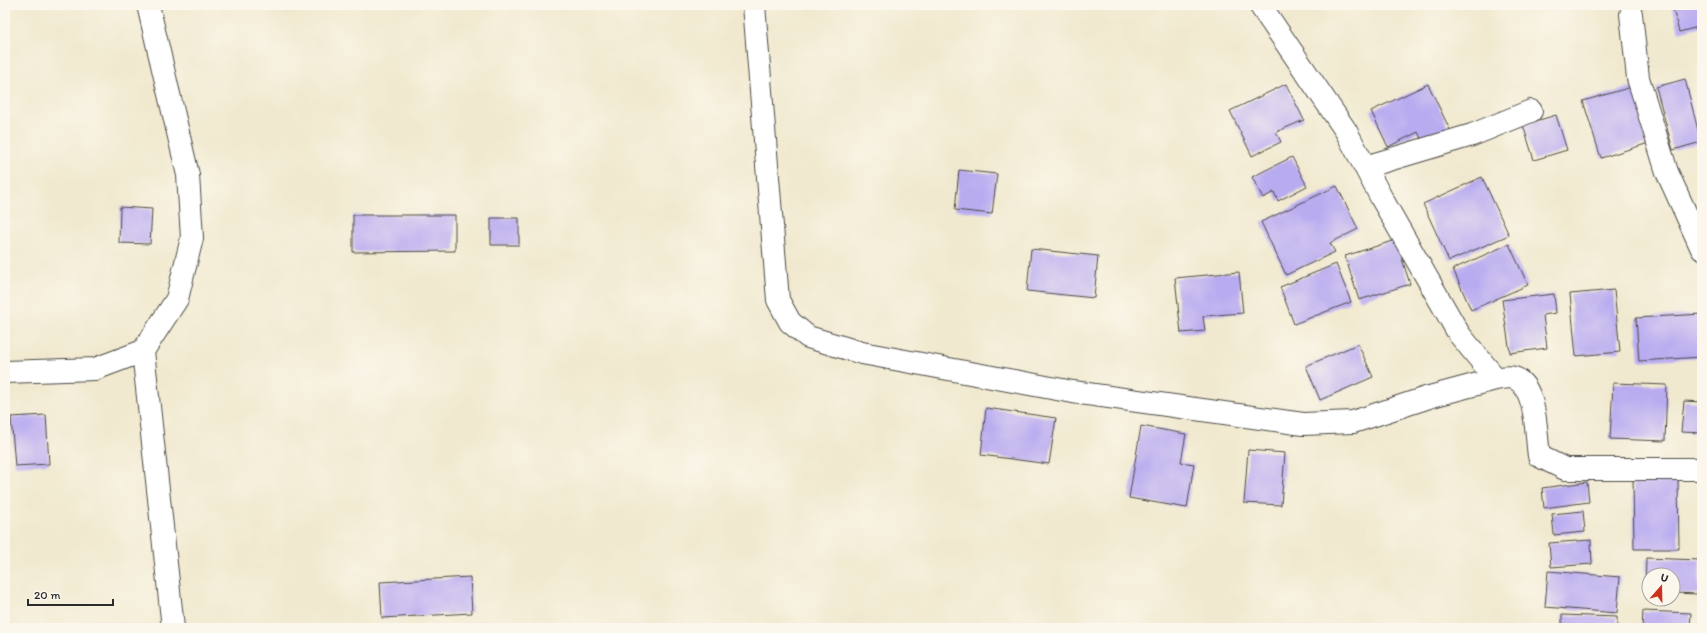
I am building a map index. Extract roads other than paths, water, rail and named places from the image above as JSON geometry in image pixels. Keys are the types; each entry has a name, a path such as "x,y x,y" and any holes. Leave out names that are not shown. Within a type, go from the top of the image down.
{"street":[{"path":"5,372 95,369 143,351 177,299 192,238 188,175 148,5"},
{"path":"754,5 778,300 790,322 808,338 862,354 1073,392 1303,424 1353,422 1429,397 1508,376 1518,380 1527,389 1533,402 1539,456 1549,462 1565,469 1702,469"},
{"path":"1260,5 1346,131 1458,334 1496,379"},
{"path":"1631,14 1638,78 1667,172 1702,249"},
{"path":"1365,167 1472,135 1531,111"},
{"path":"143,351 173,628"}]}
